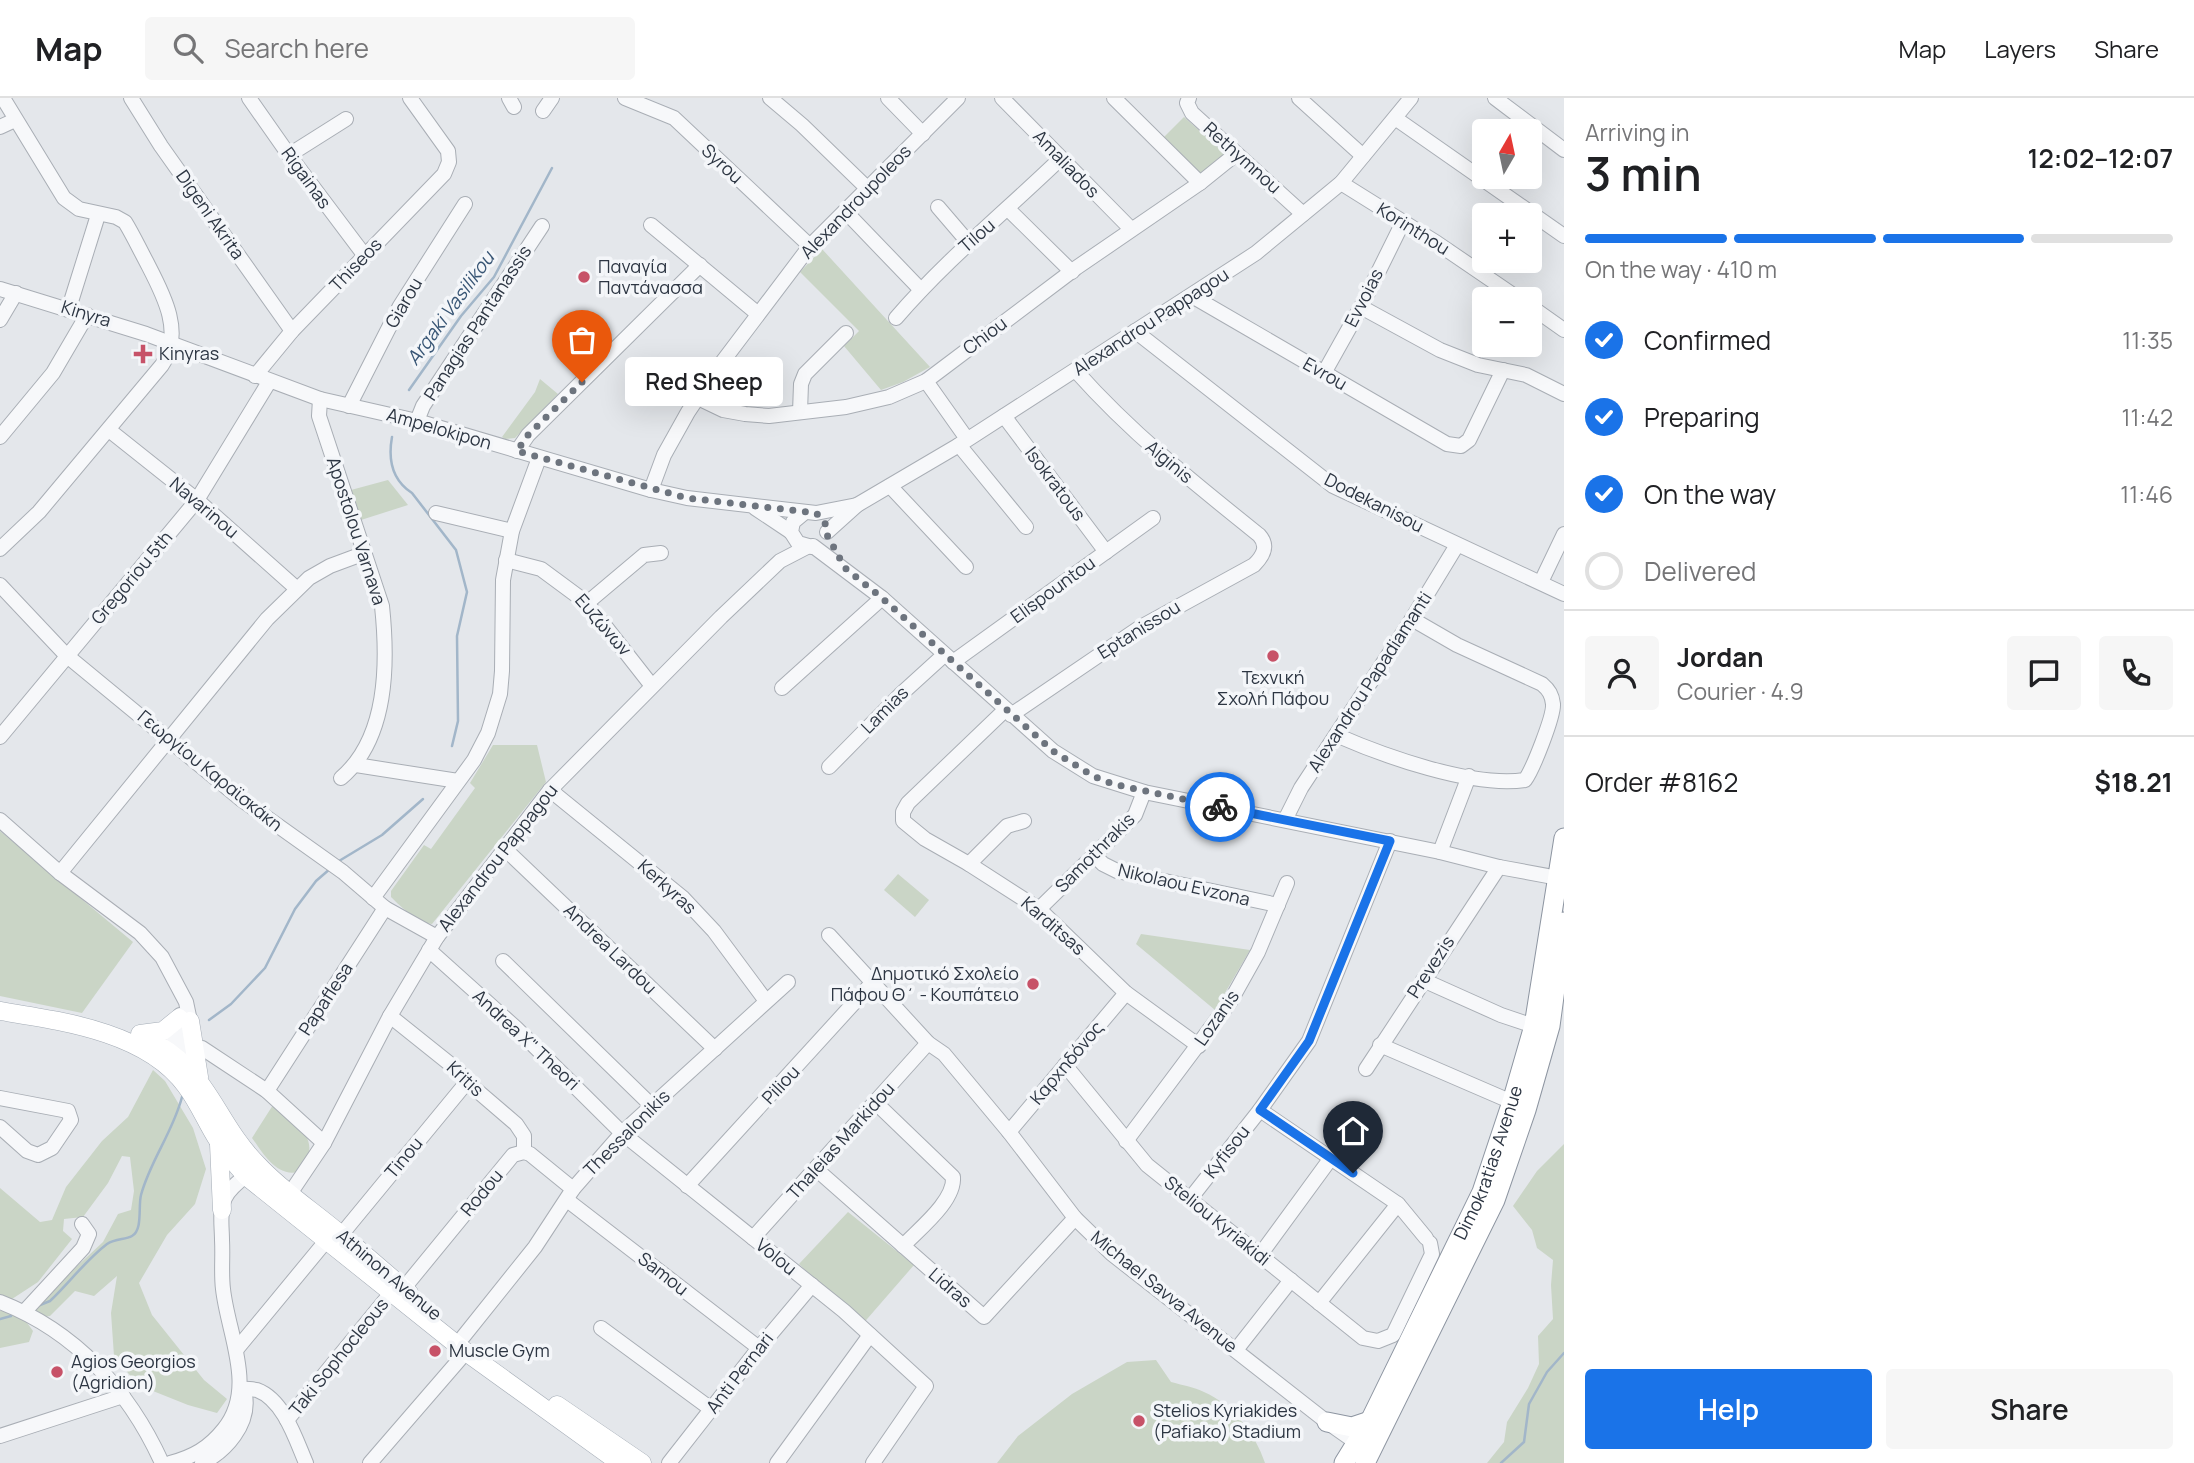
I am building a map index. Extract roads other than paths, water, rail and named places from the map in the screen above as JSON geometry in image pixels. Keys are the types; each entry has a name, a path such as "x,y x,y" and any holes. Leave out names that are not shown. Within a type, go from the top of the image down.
{"highway":[{"name":"Dimokratias Avenue","path":"1364,1453 1370,1421 1482,1192 1512,1102 1534,1026 1561,879 1564,838"},
{"name":"Dimokratias Avenue","path":"1344,1463 1364,1453 1495,1199 1526,1110 1550,1026 1564,921"},
{"path":"1327,1422 1352,1427 1370,1421"}],"main road":[{"path":"0,1010 71,1023 104,1025 133,1034 173,1061"},
{"path":"133,1034 163,1031 185,1019 200,1081"},
{"path":"71,1023 127,1041 173,1061"},
{"name":"Athinon Avenue","path":"173,1061 200,1081 252,1171"},
{"name":"Athinon Avenue","path":"173,1061 218,1141 464,1345 620,1463"},
{"path":"218,1141 222,1210"},
{"name":"Athinon Avenue","path":"464,1345 642,1463"}],"street":[{"path":"0,549 39,512 109,430 162,365 172,343 168,309 160,287 129,228 121,219 79,209 64,198 3,98"},
{"name":"Digeni Akrita","path":"131,98 161,146 292,331"},
{"name":"Rigainas","path":"249,98 365,256"},
{"name":"Thiseos","path":"255,376 292,331 444,174 449,162 448,151 410,98"},
{"path":"543,111 552,98"},
{"name":"Syrou","path":"625,98 674,118 810,246"},
{"path":"770,98 867,188"},
{"path":"888,98 923,134"},
{"name":"Alexandroupoleos","path":"651,490 664,456 698,398 810,246 958,98"},
{"name":"Amaliados","path":"1002,98 1131,229"},
{"path":"1114,98 1200,183"},
{"name":"Rethymnou","path":"1189,98 1187,103 1192,113 1304,214"},
{"path":"1299,98 1363,156"},
{"name":"Alexandrou Pappagou","path":"827,533 857,505 1076,371 1256,253 1341,183 1411,98"},
{"path":"1495,98 1564,150"},
{"path":"1395,118 1564,236"},
{"path":"289,155 346,119"},
{"path":"0,127 15,120"},
{"name":"Chiou","path":"698,398 723,410 769,416 846,407 885,398 926,381 1131,229 1200,183 1236,154"},
{"name":"Tilou","path":"896,318 968,242 1008,209 1061,158"},
{"name":"Korinthou","path":"1341,183 1501,287"},
{"name":"Giarou","path":"349,406 400,306 465,204"},
{"path":"938,207 968,242"},
{"path":"1008,209 1072,272"},
{"path":"845,211 921,290"},
{"path":"69,308 98,215"},
{"name":"Evvoias","path":"1324,373 1361,307 1403,222"},
{"path":"651,225 758,314"},
{"name":"Panagias Pantanassis","path":"417,421 423,406 542,226"},
{"path":"517,451 528,435 700,265"},
{"name":"Kinyra","path":"0,289 69,308 172,343"},
{"path":"0,320 16,293"},
{"name":"Evrou","path":"1192,296 1447,444 1461,446 1469,440 1503,370"},
{"path":"1361,307 1440,351 1478,365 1526,375 1564,394"},
{"path":"1542,314 1564,330"},
{"path":"0,437 53,373 87,315"},
{"name":"Dodekanisou","path":"1135,331 1333,486 1564,594"},
{"path":"800,412 803,379 846,333"},
{"name":"Ampelokipon","path":"172,343 269,382 320,399 417,421 651,490 687,498 810,512"},
{"name":"Aiginis","path":"1076,371 1133,431 1259,535 1265,548"},
{"path":"926,381 963,442 1026,527"},
{"name":"Gregoriou 5th","path":"0,737 197,500 269,382"},
{"name":"Apostolou Varnava","path":"320,399 319,416 382,606 385,639 385,673 378,712 356,765 341,778"},
{"name":"Isokratous","path":"1004,416 1106,552"},
{"name":"Navarinou","path":"109,430 197,500 296,589"},
{"name":"Papaflesa","path":"267,1091 379,903 474,760 488,733 500,694 503,580 506,560 512,531 539,458"},
{"path":"890,486 966,567"},
{"name":"Alexandrou Pappagou","path":"810,512 857,505"},
{"name":"Ampelokipon","path":"753,507 792,534"},
{"path":"845,568 827,533 825,522 810,512 793,522 792,534 798,543 810,547 845,568 1053,751 1093,776 1144,792 1390,841 1561,879"},
{"path":"436,513 512,531"},
{"name":"Elispountou","path":"948,658 1153,518"},
{"path":"810,547 823,541 827,533"},
{"name":"Alexandrou Pappagou","path":"780,561 792,534"},
{"path":"1541,582 1564,534"},
{"name":"Alexandrou Papadiamanti","path":"1284,820 1301,788 1412,619 1457,545"},
{"name":"Alexandrou Pappagou","path":"287,1200 324,1143 390,1016 437,937 550,790 780,561 810,547"},
{"name":"Eptanissou","path":"902,816 908,803 1008,712 1139,628 1254,565 1265,548"},
{"path":"60,873 257,630 296,589 330,566 365,553"},
{"path":"587,603 645,555 661,553"},
{"name":"Ευζώνων","path":"506,560 541,569 587,603 652,686"},
{"name":"Γεωργίου Καραϊσκάκη","path":"0,585 66,655 242,800 343,872 379,903 437,937"},
{"path":"782,688 882,598"},
{"path":"1336,735 1373,751 1420,766 1469,776 1511,782 1525,780 1532,770 1553,706 1550,692 1542,684 1457,645 1412,619"},
{"name":"Lamias","path":"829,767 900,695 948,658"},
{"path":"356,765 458,781"},
{"path":"1440,852 1469,776"},
{"name":"Kerkyras","path":"550,790 683,898 714,931 766,1001"},
{"name":"Samothrakis","path":"1039,909 1135,815 1144,792"},
{"name":"Karditsas","path":"902,816 907,825 925,839 1039,909 1126,993 1199,1046"},
{"path":"0,820 60,873 152,944 169,968 183,996 185,1019 173,1061"},
{"path":"969,864 1007,826 1024,821"},
{"name":"Kyfisou","path":"1190,1199 1260,1110 1309,1041 1390,841"},
{"name":"Andrea Lardou","path":"505,849 715,1049"},
{"name":"Nikolaou Evzona","path":"1094,855 1103,864 1117,871 1278,905"},
{"name":"Prevezis","path":"1366,1069 1499,867"},
{"name":"Lozanis","path":"1126,1141 1199,1046 1245,977 1287,883"},
{"name":"Michael Savva Avenue","path":"829,935 928,1043 944,1054 1009,1132 1075,1218 1112,1254 1364,1453"},
{"name":"Andrea X\" Theori","path":"429,950 516,1028 622,1133"},
{"path":"503,961 652,1106"},
{"path":"1423,980 1501,1016 1534,1026"},
{"name":"Thessalonikis","path":"370,1463 464,1345 570,1194 622,1133 789,982"},
{"name":"Piliou","path":"687,1186 873,982"},
{"name":"Καρχηδόνος","path":"1009,1132 1126,993"},
{"name":"Kritis","path":"390,1016 455,1068 521,1130 524,1136 524,1152"},
{"name":"Thaleias Markidou","path":"753,1238 928,1043"},
{"path":"1380,1045 1512,1102"},
{"path":"202,1048 267,1091 324,1143"},
{"name":"Steliou Kyriakidi","path":"1065,1065 1147,1165 1363,1338 1378,1341 1394,1335 1429,1245 1398,1204"},
{"name":"Tinou","path":"236,1350 467,1082"},
{"path":"0,1098 68,1111 71,1120 52,1148 38,1155 27,1151 0,1127"},
{"path":"876,1102 953,1177 954,1185 948,1198 903,1247"},
{"path":"1260,1110 1398,1204 1319,1303"},
{"name":"Volou","path":"622,1133 811,1285 926,1385 873,1463"},
{"path":"524,1152 536,1157 570,1194"},
{"name":"Rodou","path":"397,1291 513,1156 524,1152"},
{"path":"1260,1255 1331,1158"},
{"name":"Lidras","path":"816,1169 984,1317 1075,1218"},
{"path":"170,1463 201,1451 219,1436 236,1409 241,1388 223,1290 222,1210 228,1192 252,1171"},
{"name":"Samou","path":"570,1194 759,1348"},
{"path":"25,1311 83,1248 89,1234 82,1224"},
{"path":"1236,1350 1291,1280"},
{"name":"Anti Pernari","path":"669,1463 811,1285"},
{"name":"Taki Sophocleous","path":"287,1420 397,1291"},
{"path":"0,1302 25,1311 74,1344 93,1362 138,1416 162,1463"},
{"path":"601,1328 711,1409"},
{"path":"777,1463 870,1335"},
{"path":"241,1388 258,1390 271,1399 287,1420 302,1462"},
{"path":"202,1463 222,1450 240,1424 246,1406 246,1397 241,1388"},
{"path":"0,1436 123,1396"}],"waterway":[{"name":"Argaki Vasilikou","path":"409,390 461,316 494,277 552,168"},
{"name":"Argaki Vasilikou","path":"392,437 391,461 396,475 456,550 467,592 457,636 458,721 452,746"},
{"name":"Argaki Vasilikou","path":"339,861 382,835 423,799"},
{"name":"Argaki Vasilikou","path":"209,1020 231,1004 265,968 295,909 316,881 331,868"},
{"name":"Argaki Vasilikou","path":"40,1305 50,1301 107,1244 132,1236 138,1229 140,1200 145,1182 182,1097"},
{"name":"Argaki Vasilikou","path":"0,1319 11,1316"},
{"path":"1501,1463 1524,1442 1529,1404 1547,1372 1564,1353"}],"place":[{"name":"Παναγία Παντάνασσα","path":"584,277"},
{"name":"Kinyras","path":"143,354"},
{"name":"Red Sheep","path":"582,382"},
{"name":"Τεχνική Σχολή Πάφου","path":"1273,656"},
{"name":"Δημοτικό Σχολείο Πάφου Θ΄ - Κουπάτειο","path":"1033,984"},
{"name":"Muscle Gym","path":"435,1351"},
{"name":"Agios Georgios (Agridion)","path":"57,1372"},
{"name":"Stelios Kyriakides (Pafiako) Stadium","path":"1139,1421"}]}
